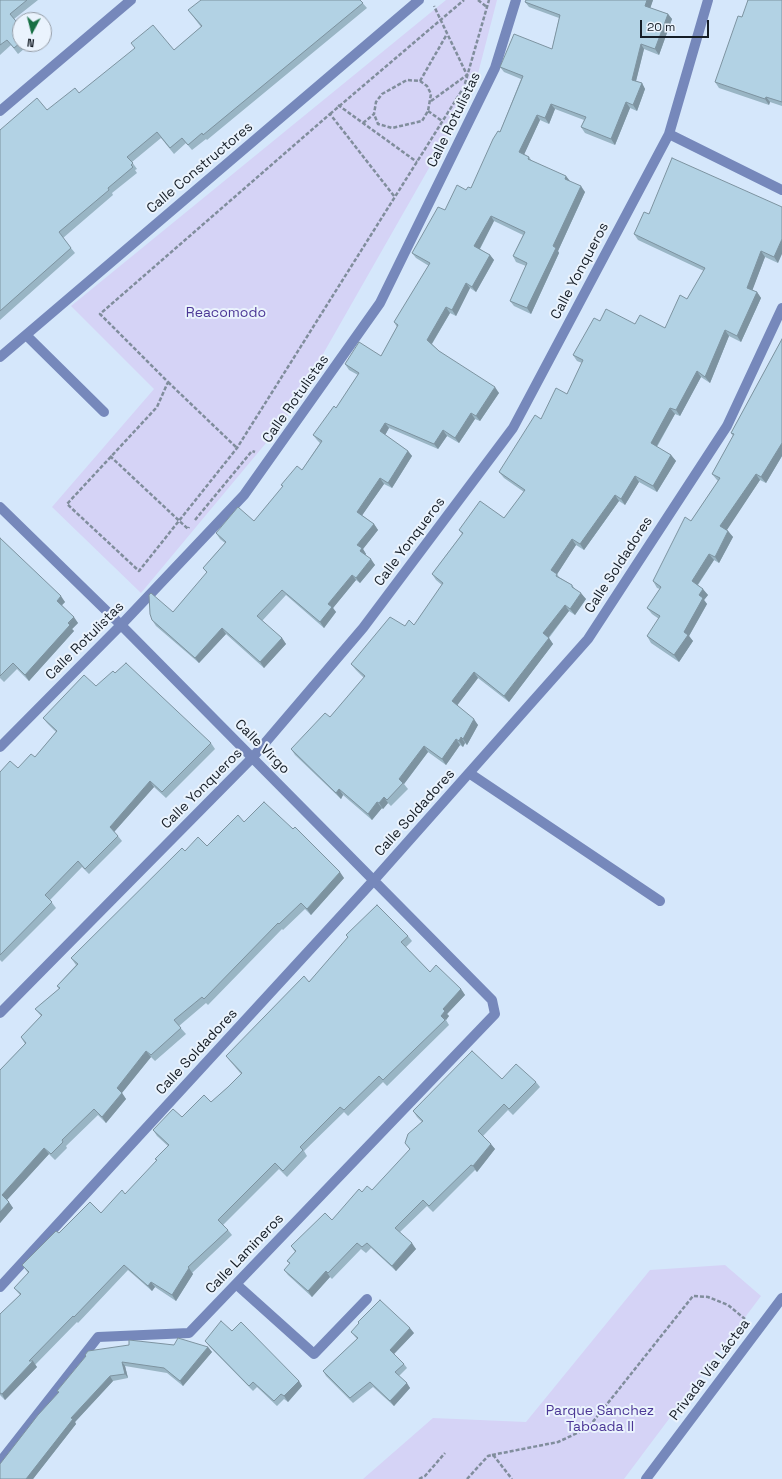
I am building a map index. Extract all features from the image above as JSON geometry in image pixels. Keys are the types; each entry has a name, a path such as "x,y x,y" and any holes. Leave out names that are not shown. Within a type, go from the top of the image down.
{"street":[{"path":"0,111 132,0"},
{"name":"Calle Constructores","path":"0,357 419,0"},
{"name":"Calle Rotulistas","path":"0,747 122,625 244,495 380,303 495,68 516,0"},
{"name":"Calle Yonqueros","path":"0,1013 253,757 363,628 513,428 668,134 708,0"},
{"path":"668,134 782,190"},
{"name":"Calle Soldadores","path":"0,1287 374,880 588,639 727,426 782,308"},
{"path":"26,335 104,412"},
{"name":"Calle Virgo","path":"0,507 122,625 492,1000 495,1014"},
{"path":"469,773 660,901"},
{"name":"Calle Lamineros","path":"0,1462 98,1337 188,1333 495,1014"},
{"path":"236,1284 314,1354 367,1299"},
{"name":"Privada Vía Láctea","path":"646,1479 782,1298"}],"path":[{"path":"431,0 467,75"},
{"path":"237,448 100,314 330,114 338,105 464,0"},
{"path":"478,0 487,7"},
{"path":"168,382 157,407 67,504 139,571 237,448 394,196 464,87 489,0"},
{"path":"420,81 447,34"},
{"path":"430,101 467,75"},
{"path":"407,80 420,81 427,86 431,94 430,101 428,111 422,121 392,128 378,124 374,114 376,102 382,94 407,80"},
{"path":"338,105 417,162"},
{"path":"428,111 442,121"},
{"path":"330,114 394,196"},
{"path":"363,123 374,114"},
{"path":"110,456 188,528 252,451 273,455"},
{"path":"467,1479 488,1456 558,1442 588,1428 693,1296 708,1297 728,1305 758,1329"},
{"path":"419,1479 425,1476 445,1453"},
{"path":"492,1455 512,1479"}],"green space":[{"name":"Reacomodo","path":"446,0 497,0 474,89 286,419 141,593 52,507 154,389 71,306"},
{"name":"Parque Sanchez Taboada II","path":"725,1265 761,1296 624,1479 363,1479 433,1418 526,1422 650,1270"}],"building":[{"path":"0,0 27,0 10,14 12,16 12,46 7,40 0,45"},
{"path":"201,0 360,0 363,3 203,135 202,133 188,145 182,138 170,148 157,132 127,157 133,163 131,165 133,167 108,188 109,190 59,232 71,248 0,311 0,130 37,98 47,110 75,88 79,93 135,48 131,43 153,25 174,50 202,26 188,10"},
{"path":"526,0 647,0 645,6 668,14 655,49 641,44 632,80 642,83 633,105 626,102 611,139 581,127 586,117 551,104 545,118 537,115 519,152 529,157 528,159 566,176 565,179 581,186 553,246 556,248 527,308 510,301 527,263 513,256 525,232 491,216 474,246 490,255 472,287 466,283 452,310 446,307 427,340 439,351 495,387 476,416 471,413 455,438 443,430 434,444 385,423 380,431 408,451 388,483 380,478 357,512 374,524 357,545 362,548 360,551 371,559 356,578 352,575 328,604 332,607 320,622 282,590 257,616 282,638 260,662 222,628 195,658 152,620 150,614 149,595 151,593 173,612 207,572 203,568 226,542 216,533 238,507 254,521 283,486 281,485 297,466 302,470 322,441 313,435 334,406 336,408 359,373 345,364 359,342 381,356 398,325 394,322 430,263 412,253 438,207 445,210 457,185 466,190 468,187 471,188 493,139 498,131 500,132 523,76 500,67 514,34 552,49 560,15 525,2"},
{"path":"748,0 782,0 782,102 766,97 765,99 715,82 738,16 742,17"},
{"path":"672,158 782,207 782,239 774,257 761,251 747,288 757,292 737,336 725,330 705,377 697,371 676,410 670,408 651,443 671,455 653,486 635,476 621,499 615,495 580,544 572,539 551,570 557,574 556,576 572,585 572,587 581,593 570,609 565,605 543,633 549,638 504,696 474,672 452,701 474,719 463,739 461,737 459,741 456,739 442,759 424,746 399,779 403,783 387,800 384,797 379,803 377,802 368,814 339,789 336,793 291,749 325,713 330,717 365,676 351,664 390,617 405,626 409,620 414,625 443,583 432,574 463,533 459,530 480,501 504,518 525,490 499,472 535,415 541,419 556,388 567,394 583,360 573,355 594,318 600,321 606,309 635,324 640,315 665,328 680,295 687,299 705,268 634,234 644,212 649,214"},
{"path":"782,339 782,443 761,477 756,474 720,526 728,531 715,557 709,554 692,581 703,589 699,595 703,598 684,632 688,635 674,655 647,636 660,616 647,608 661,587 653,581 685,517 691,521 720,478 712,474 734,434 731,433"},
{"path":"0,538 61,596 57,601 74,617 68,623 70,625 25,675 13,663 0,676"},
{"path":"126,663 211,743 162,792 150,781 110,827 118,836 85,869 78,861 45,895 52,902 0,955 0,772 10,761 18,768 31,754 35,757 57,731 43,718 84,675 96,686 113,671 115,673"},
{"path":"264,802 293,829 295,827 340,872 307,909 301,903 279,924 278,923 204,999 202,997 174,1020 181,1028 151,1055 146,1051 117,1088 122,1093 102,1117 94,1109 62,1140 63,1142 51,1154 44,1148 2,1195 9,1202 0,1212 0,1070 26,1043 21,1037 42,1015 35,1009 60,988 57,986 78,964 71,958 182,848 185,851 198,837 207,846 238,815 244,822"},
{"path":"377,905 408,936 401,942 430,972 436,965 461,989 443,1009 445,1011 441,1016 445,1020 383,1080 379,1076 344,1110 340,1107 300,1147 303,1150 283,1171 275,1163 218,1220 228,1230 188,1267 189,1268 172,1295 151,1282 148,1286 124,1265 29,1361 33,1361 2,1394 0,1393 0,1314 21,1294 14,1288 29,1272 22,1265 56,1231 59,1233 90,1202 101,1213 122,1190 125,1194 169,1145 153,1130 173,1109 182,1117 204,1095 211,1102 242,1073 226,1056 304,976 309,982 348,937 346,935"},
{"path":"472,1051 502,1079 516,1064 536,1082 509,1109 504,1104 478,1131 491,1144 473,1166 471,1165 429,1206 423,1200 395,1228 412,1243 392,1266 367,1243 362,1247 357,1243 328,1273 326,1271 308,1291 284,1270 290,1263 287,1261 296,1251 291,1246 325,1213 332,1220 359,1189 362,1192 367,1186 372,1190 410,1149 405,1143 408,1134 423,1121 413,1111"},
{"path":"380,1300 410,1328 390,1350 404,1364 395,1372 407,1383 390,1401 370,1382 350,1398 323,1371 358,1338 351,1332 359,1323 358,1322"},
{"path":"221,1321 232,1331 241,1322 299,1381 284,1396 281,1394 274,1401 253,1382 249,1386 205,1341"},
{"path":"178,1338 208,1347 180,1381 164,1368 122,1362 125,1374 110,1376 71,1418 73,1419 26,1479 0,1479 0,1464 38,1415 59,1392 57,1391 86,1356 85,1355 88,1351 129,1345 129,1340 174,1345"}]}
